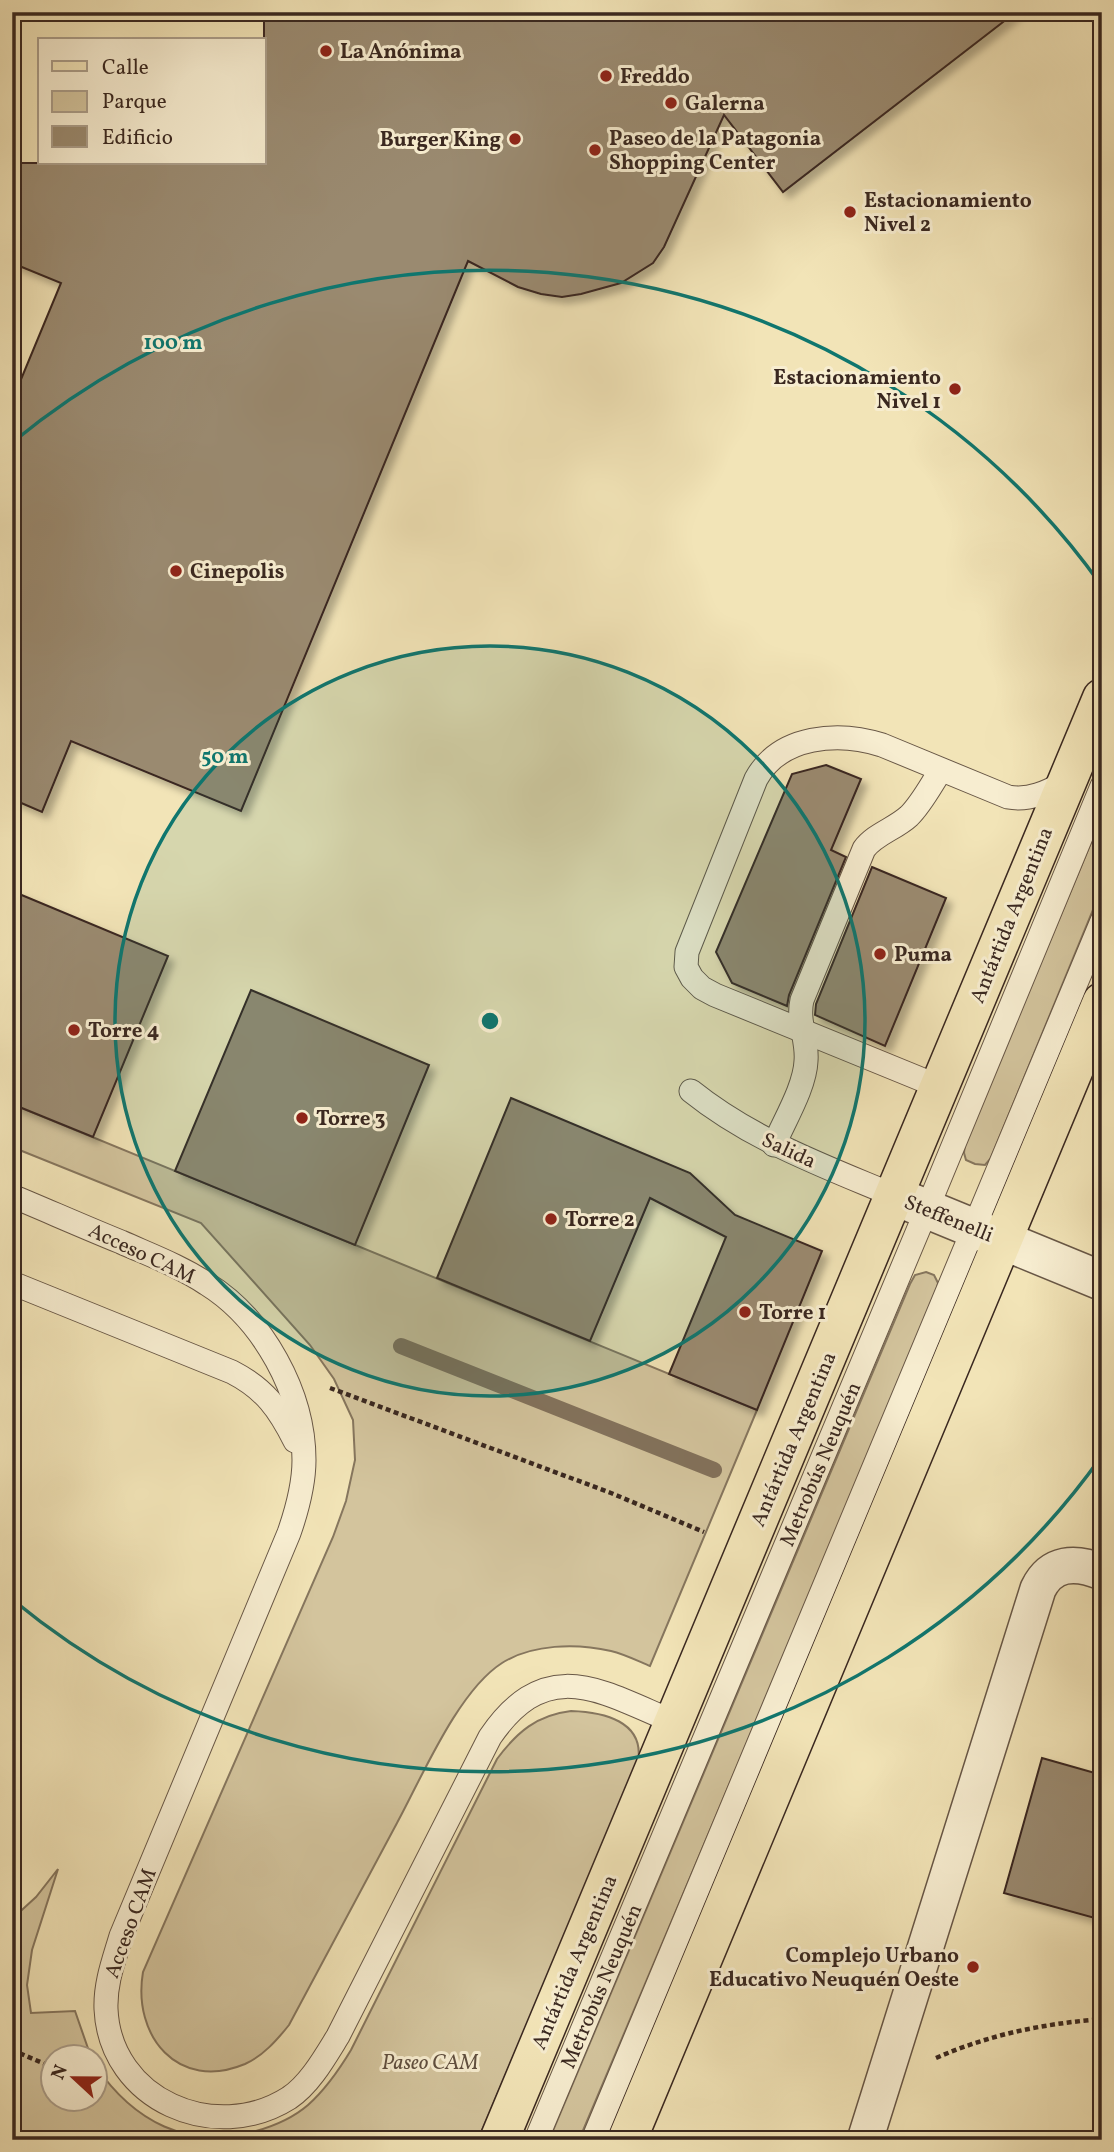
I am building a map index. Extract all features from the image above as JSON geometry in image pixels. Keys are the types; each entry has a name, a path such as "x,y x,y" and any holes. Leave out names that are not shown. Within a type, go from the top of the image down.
{"main road":[{"name":"Antártida Argentina","path":"499,2140 674,1722 911,1203 940,1087 1084,784 1102,698"},
{"path":"627,2140 989,1234 1102,1002"}],"street":[{"name":"Steffenelli","path":"911,1203 1102,1281"},
{"path":"865,2140 1038,1589 1044,1578 1060,1567 1083,1566 1102,1572"}],"lane":[{"path":"940,1087 702,988 692,978 686,967 691,938 755,779 762,767 780,751 834,737 865,739 997,794 1018,799 1084,784"},
{"path":"774,1144 805,1073 806,1053 799,1019 802,1000 864,849 907,817 941,770"},
{"name":"Metrobús Neuquén","path":"536,2140 911,1203 1084,784"},
{"path":"593,2140 989,1234 1102,921"},
{"name":"Salida","path":"691,1091 737,1124 774,1144 911,1203"},
{"name":"Acceso CAM","path":"12,1196 172,1264 209,1284 242,1311 268,1346 289,1387 300,1424 304,1460 302,1487 289,1533 121,1936 106,1987 108,2021 117,2051 127,2071 159,2099 198,2116 221,2118 245,2115 268,2109 290,2097 308,2080 338,2036 491,1737 514,1707 531,1695 550,1688 569,1686 587,1689 674,1722"},
{"path":"12,1283 252,1382 270,1399 286,1422 304,1460"}],"path":[{"path":"331,1398 326,1387 611,1493 707,1533"},
{"path":"879,2094 937,2057 1002,2033 1042,2025 1102,2019"},
{"path":"12,2050 38,2061"}],"green space":[{"path":"1102,816 1102,888 991,1158 985,1165 975,1164 966,1160 965,1144"},
{"path":"12,1104 757,1410 650,1666 611,1651 569,1646 527,1652 502,1663 486,1676 442,1736 289,2025 258,2057 221,2071 199,2070 180,2064 165,2052 153,2037 145,2017 141,1995 143,1972 333,1537 346,1501 355,1460 353,1420 334,1379 310,1345 201,1223 12,1147"},
{"path":"926,1272 934,1275 938,1283 936,1296 579,2140 549,2140 910,1284 915,1275"},
{"name":"Paseo CAM","path":"571,1711 596,1714 619,1722 635,1737 638,1762 478,2140 12,2140 12,1919 36,1897 58,1869 32,1950 27,1985 31,2013 75,2011 86,2044 38,2044 38,2114 108,2114 108,2082 145,2116 164,2127 185,2134 231,2136 263,2129 277,2124 308,2105 337,2072 351,2050 497,1759 529,1726 559,1713"}],"building":[{"name":"Cinepolis","path":"264,12 1016,12 783,192 724,115 664,247 653,263 621,283 562,297 541,294 518,287 468,261 241,811 71,741 42,812 12,799 12,401 61,283 12,263 12,163 266,164"},
{"path":"826,765 861,779 831,850 846,857 789,995 787,1006 732,983 716,952 792,774"},
{"path":"872,867 946,898 885,1046 815,1015 816,1004"},
{"name":"Torre 4","path":"12,891 168,956 93,1137 12,1104"},
{"name":"Torre 3","path":"251,990 429,1065 355,1245 175,1171"},
{"name":"Torre 2","path":"511,1098 690,1173 735,1215 822,1251 757,1410 669,1374 726,1237 650,1198 590,1341 437,1278"},
{"path":"1042,1758 1102,1775 1102,1920 1004,1893"}],"waterway":[{"path":"401,1346 714,1470"}],"place":[{"name":"La Anónima","path":"326,51"},
{"name":"Freddo","path":"606,76"},
{"name":"Galerna","path":"671,103"},
{"name":"Burger King","path":"515,139"},
{"name":"Paseo de la Patagonia Shopping Center","path":"595,150"},
{"name":"Estacionamiento Nivel 2","path":"850,212"},
{"name":"Estacionamiento Nivel 1","path":"955,389"},
{"name":"Cinepolis","path":"176,571"},
{"name":"Puma","path":"880,954"},
{"name":"Torre 4","path":"74,1030"},
{"name":"Torre 3","path":"302,1118"},
{"name":"Torre 2","path":"551,1219"},
{"name":"Torre 1","path":"745,1312"},
{"name":"Complejo Urbano Educativo Neuquén Oeste","path":"973,1967"}]}
